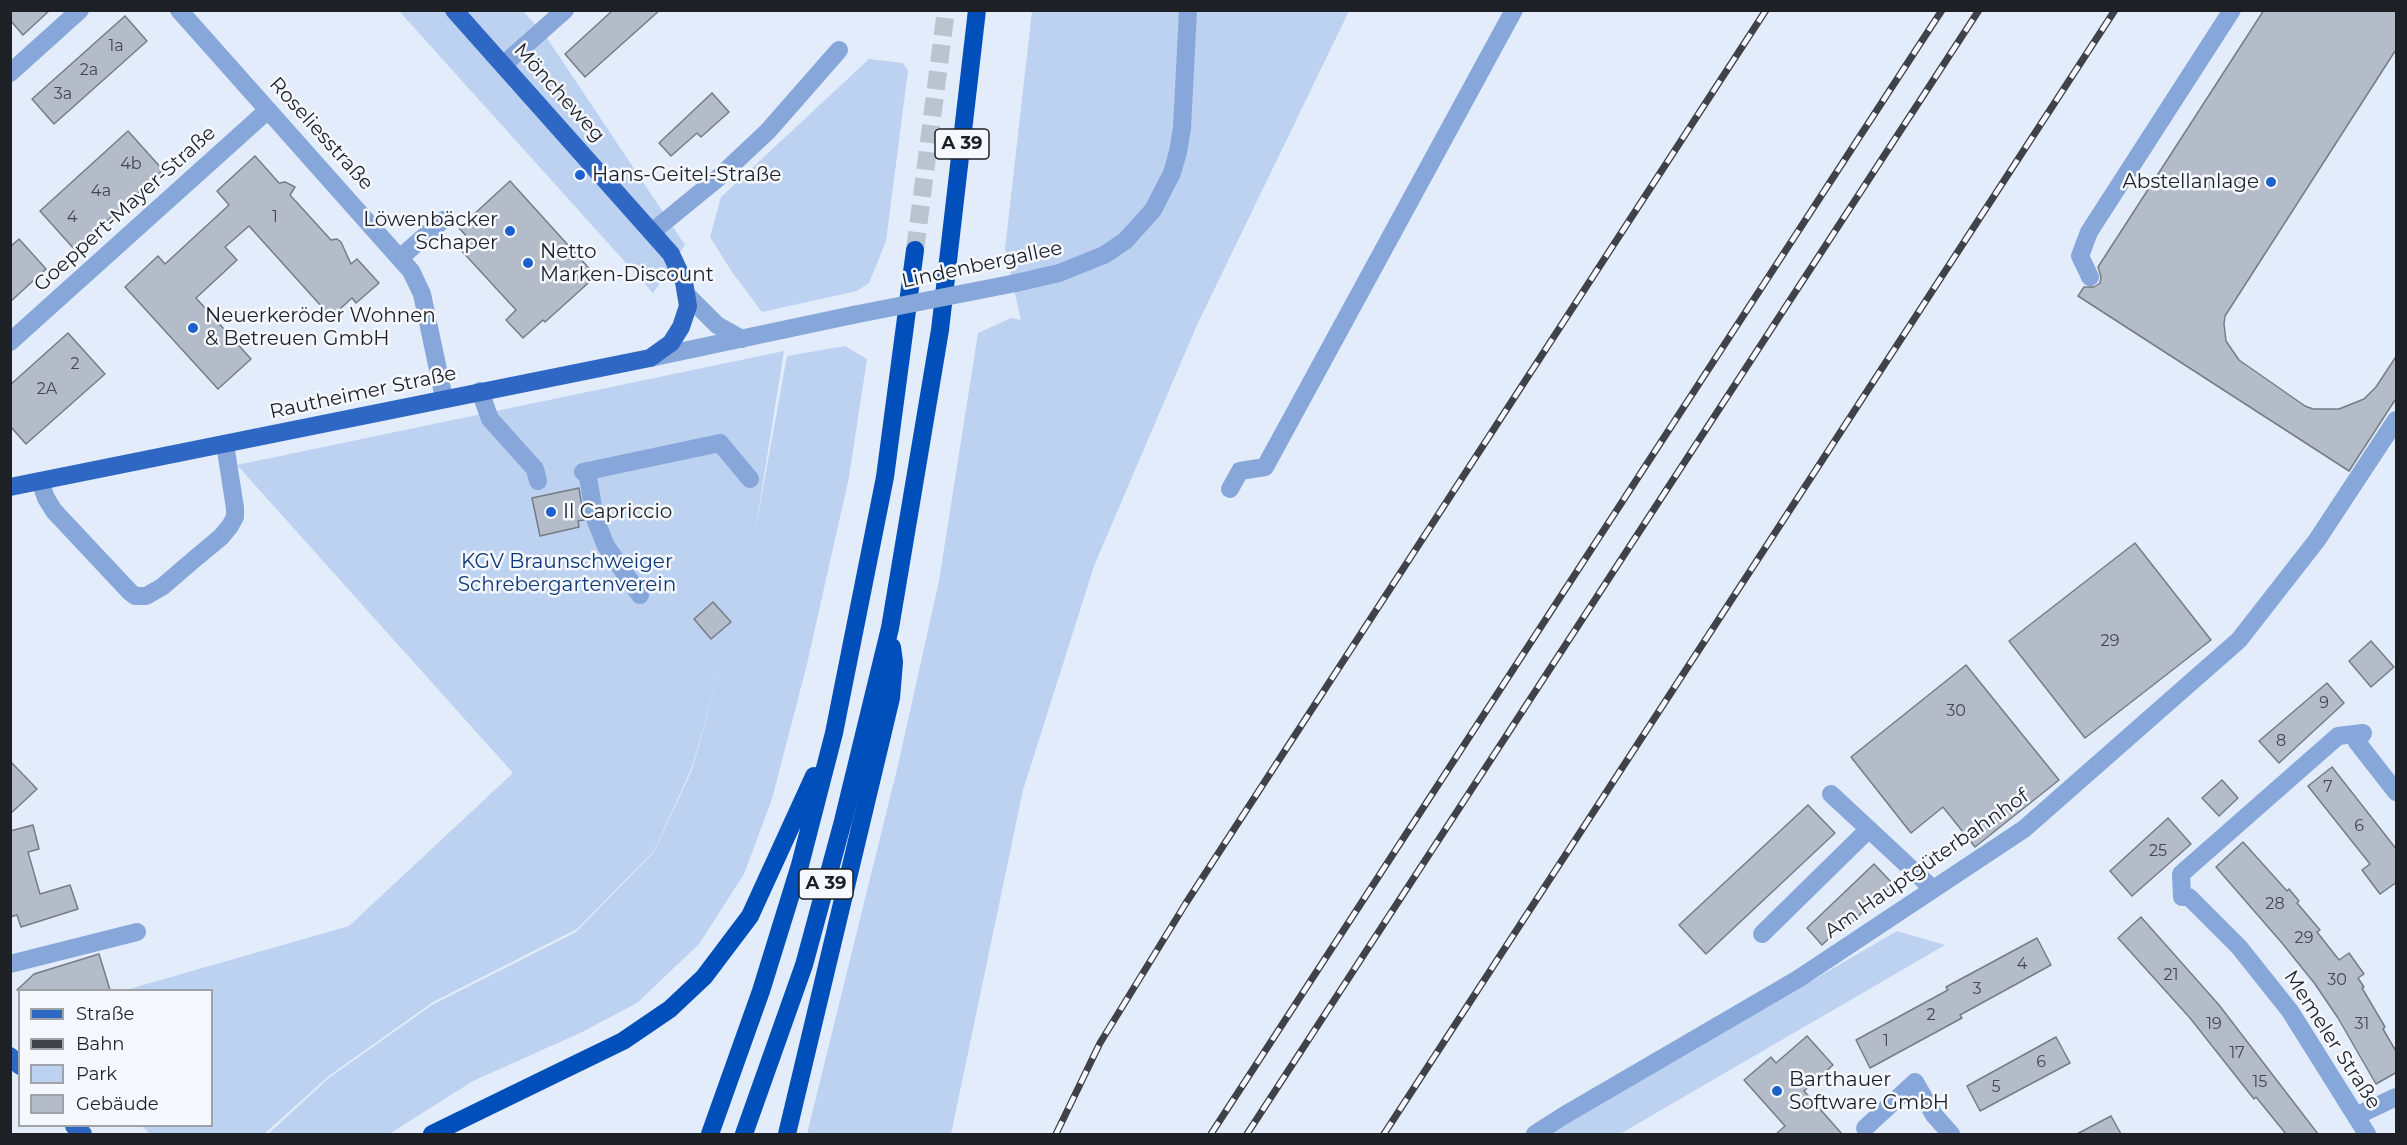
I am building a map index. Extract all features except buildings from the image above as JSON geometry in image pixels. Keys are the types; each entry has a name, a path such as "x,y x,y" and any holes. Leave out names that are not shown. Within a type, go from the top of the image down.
{"highway":[{"name":"A 39","path":"744,1134 804,965 843,821 890,628 940,330 977,10"},
{"name":"A 39","path":"710,1134 761,991 800,865 834,733 885,477 915,250"},
{"path":"787,1134 891,698 894,662 890,628"},
{"path":"432,1134 622,1041 670,1009 704,977 750,916 834,733"}],"main road":[{"name":"Möncheweg","path":"454,10 671,254 679,268 688,296"},
{"name":"Rautheimer Straße","path":"10,487 650,358 662,351 678,333 685,318 688,296"}],"street":[{"path":"10,73 80,10"},
{"name":"Roseliesstraße","path":"179,10 411,271 422,294 444,398"},
{"path":"503,65 565,10"},
{"name":"Lindenbergallee","path":"650,358 1016,283 1059,273 1104,255 1125,241 1153,210 1172,172 1182,128 1188,10"},
{"path":"1230,489 1240,471 1265,467 1514,10"},
{"path":"2090,277 2080,256 2089,232 2232,10"},
{"path":"652,232 718,178 768,131 839,50"},
{"name":"Goeppert-Mayer-Straße","path":"10,342 268,110"},
{"path":"401,258 444,220"},
{"path":"688,296 717,325 742,339"},
{"path":"480,391 490,419 535,469 538,481"},
{"name":"Am Hauptgüterbahnhof","path":"1535,1134 1798,979 2024,829 2239,640 2317,540 2397,420"},
{"path":"640,595 606,546 595,519 585,471 720,443 750,479"},
{"path":"40,481 54,511 130,592 135,596 146,596 162,587 221,537 230,526 235,508 225,444"},
{"name":"Memeler Straße","path":"2367,1134 2296,1020 2264,978 2189,897 2182,897 2181,874 2338,736 2363,733 2358,742 2397,792"},
{"path":"1832,794 1934,889"},
{"path":"1762,934 1869,829"},
{"path":"10,964 137,932"},
{"path":"1865,1128 1914,1082 1934,1115 1951,1134"},
{"path":"2356,1116 2397,1097"}],"green space":[{"path":"399,11 523,11 545,35 685,245 653,293"},
{"path":"1032,11 1349,11 1197,325 1094,566 1023,790 951,1134 807,1134 898,765 939,581 978,333 1011,318 1021,320 1005,249"},
{"path":"869,59 903,63 908,71 886,241 869,283 857,291 762,312 732,272 710,237 721,197"},
{"name":"KGV Braunschweiger Schrebergartenverein","path":"845,346 867,359 849,477 807,664 772,799 744,874 699,944 637,1003 580,1033 473,1081 389,1134 268,1134 329,1078 432,1005 576,932 654,852 692,770 721,666 692,767 654,851 577,929 433,1002 330,1075 264,1134 150,1134 143,1127 213,1127 213,989 129,989 349,926 513,773 237,465 784,351 755,532 787,356"},
{"path":"1897,931 1945,945 1620,1134 1549,1134"}],"tunnel":[{"path":"915,250 946,10"}],"railway":[{"path":"1056,1134 1100,1043 1186,903 1766,10"},
{"path":"1211,1134 1942,10"},
{"path":"1247,1134 1979,10"},
{"path":"1384,1134 2115,10"}],"place":[{"name":"Hans-Geitel-Straße","path":"580,175"},
{"name":"Abstellanlage","path":"2271,182"},
{"name":"Löwenbäcker Schaper","path":"510,231"},
{"name":"Netto Marken-Discount","path":"528,263"},
{"name":"Neuerkeröder Wohnen & Betreuen GmbH","path":"193,328"},
{"name":"Il Capriccio","path":"551,512"},
{"name":"Barthauer Software GmbH","path":"1777,1091"}]}
